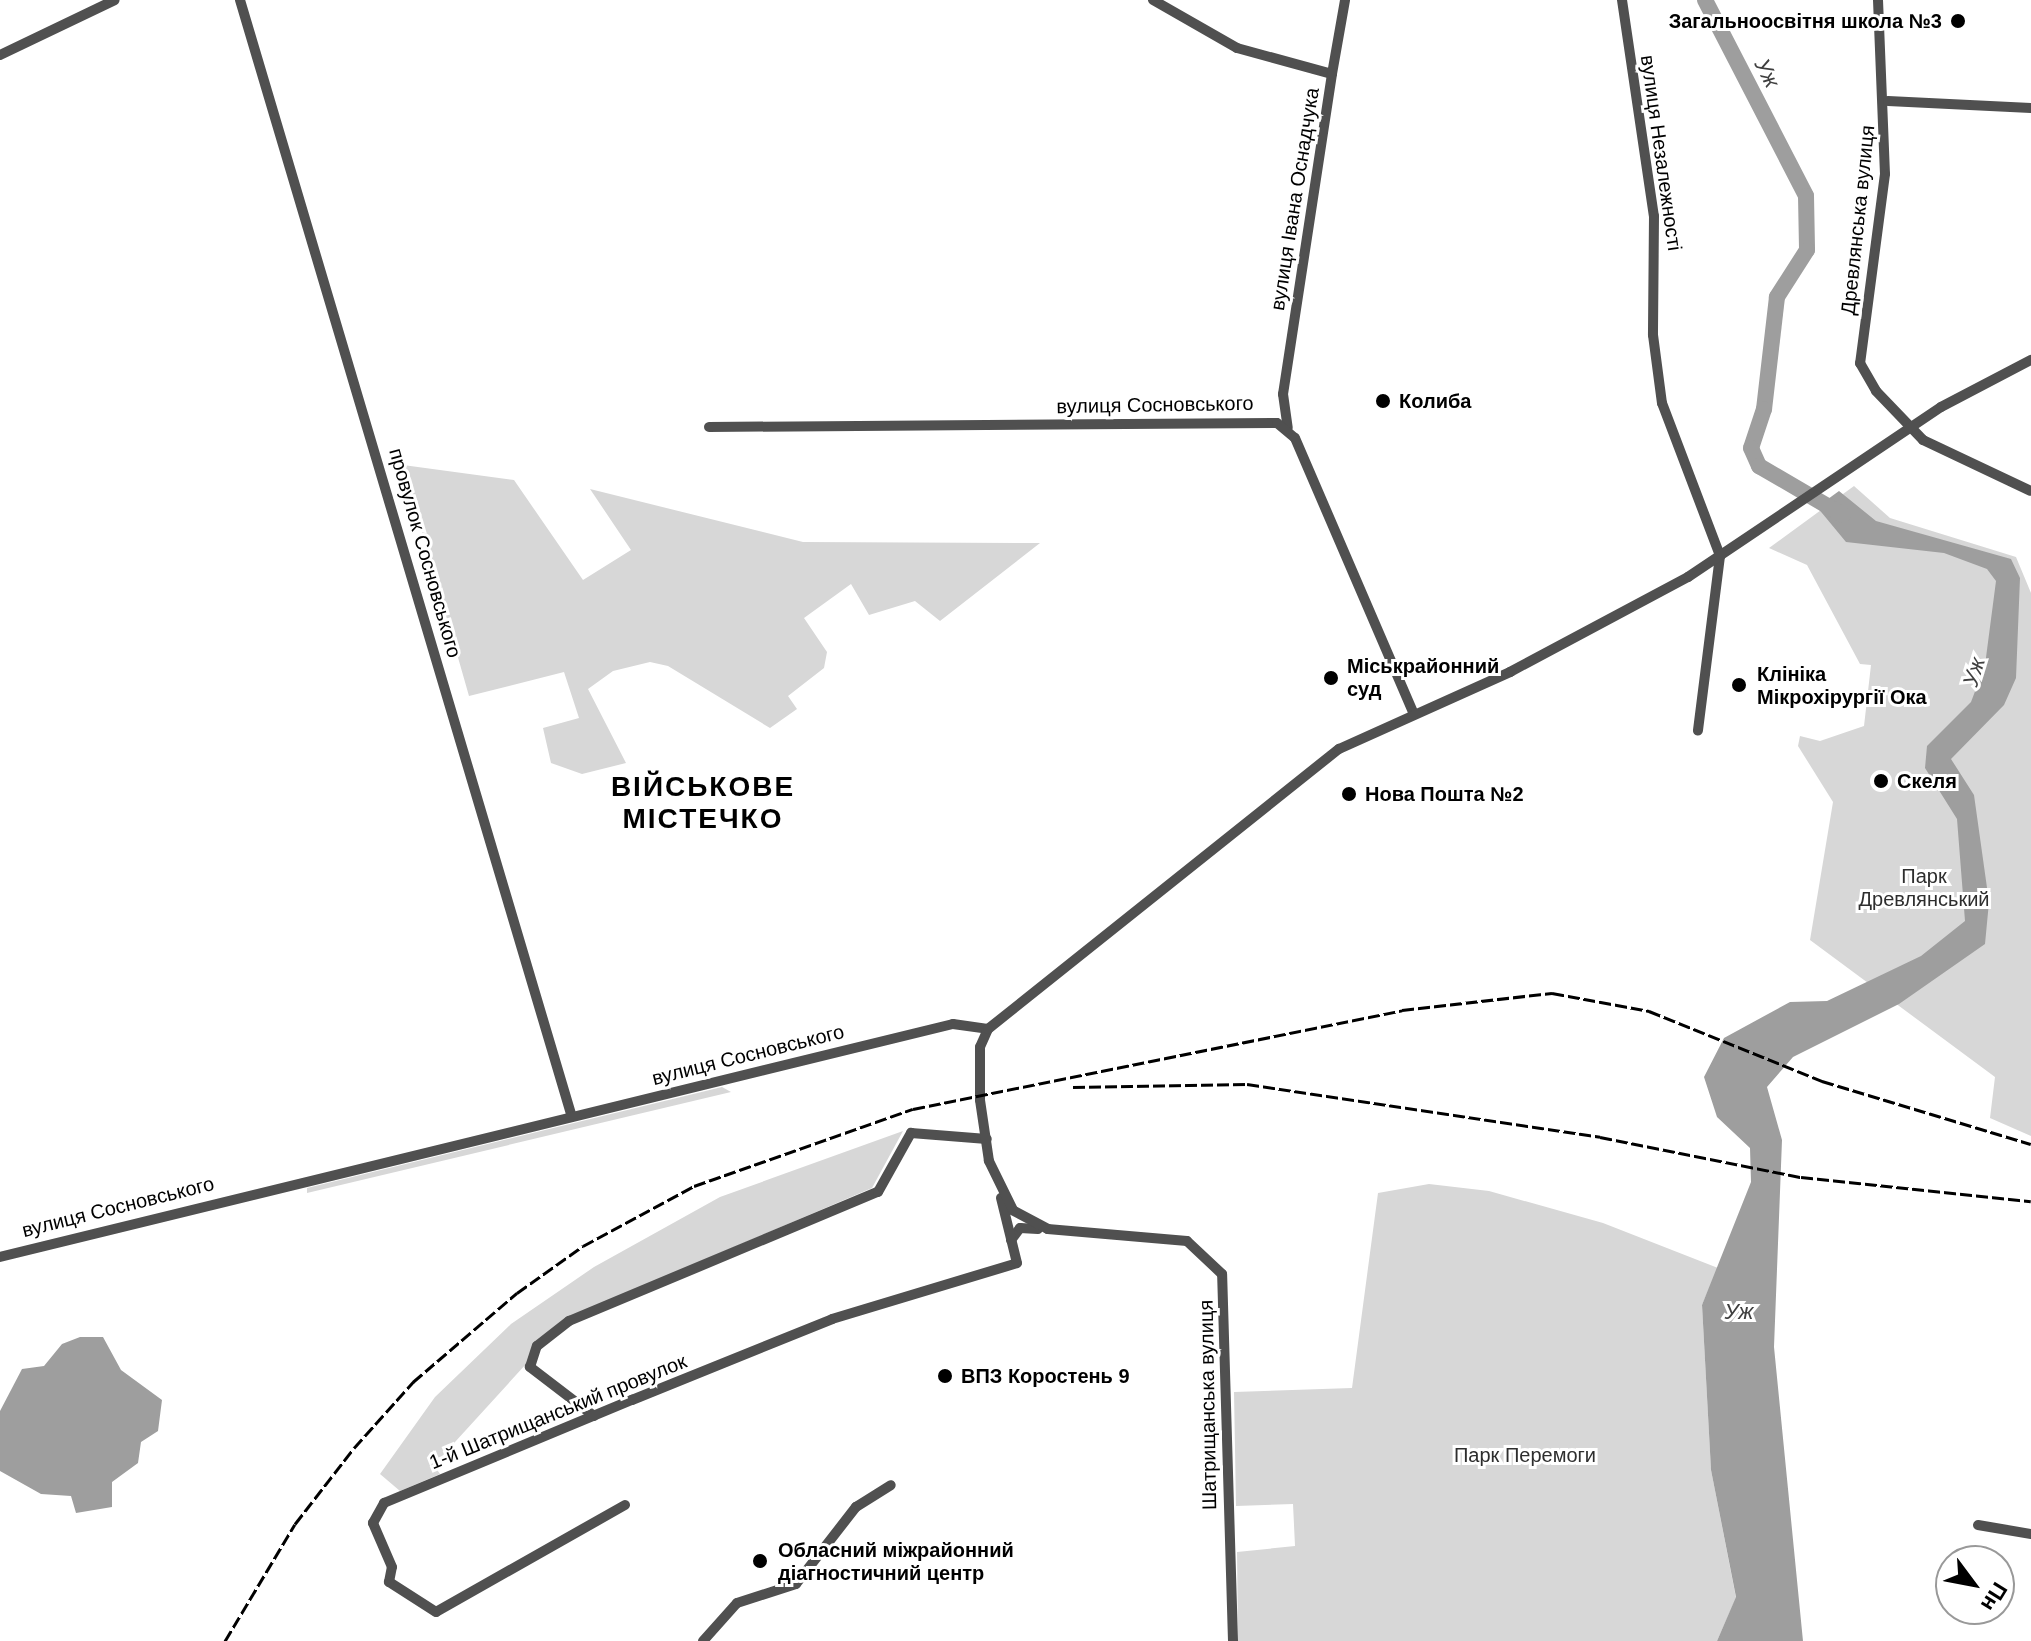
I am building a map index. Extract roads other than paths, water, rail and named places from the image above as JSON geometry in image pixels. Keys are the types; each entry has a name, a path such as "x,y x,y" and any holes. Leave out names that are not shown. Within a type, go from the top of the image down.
{"street":[{"path":"0,55 115,0"},
{"name":"провулок Сосновського","path":"240,0 572,1117"},
{"name":"вулиця Івана Оснадчука","path":"1153,0 1237,48 1332,74 1283,394 1288,428"},
{"path":"1332,74 1345,0"},
{"name":"вулиця Незалежності","path":"1622,0 1654,216 1653,335 1662,403 1720,556 1698,731"},
{"name":"Древлянська вулиця","path":"1878,0 1888,101 1860,363 1909,427"},
{"path":"1888,101 2031,108"},
{"path":"1011,1240 980,1100 980,1047 988,1029 1339,749 1586,633 1720,556 1909,427 2031,360"},
{"name":"вулиця Сосновського","path":"709,427 1262,421 1288,428"},
{"path":"1909,427 2031,491"},
{"path":"1288,428 1414,714"},
{"name":"вулиця Сосновського","path":"0,1257 953,1024 988,1029"},
{"path":"594,1416 530,1367 537,1346 569,1321 875,1194 911,1133 987,1139"},
{"name":"Шатрищанська вулиця","path":"998,1189 1020,1216 1048,1229 1187,1241 1222,1274 1233,1641"},
{"path":"1011,1240 1020,1228 1048,1229"},
{"name":"1-й Шатрищанський провулок","path":"625,1505 441,1611 423,1608 389,1582 392,1567 373,1525 381,1505 832,1319 1017,1263 1011,1240"},
{"path":"703,1641 737,1603 796,1584 856,1507 891,1485"},
{"path":"1978,1525 2031,1534"}],"water":[{"name":"Уж","path":"1839,491 1876,521 2011,559 2020,578 2016,678 2004,705 1951,759 1974,795 1989,902 1985,944 1899,1004 1793,1057 1767,1087 1782,1140 1774,1347 1803,1641 1717,1641 1736,1597 1711,1470 1702,1305 1751,1182 1750,1148 1717,1117 1704,1077 1724,1038 1790,1002 1827,1001 1921,956 1965,921 1957,819 1925,768 1927,746 1971,702 1985,665 1996,581 1987,569 1944,553 1846,542 1817,507"},
{"path":"80,1337 103,1337 121,1370 162,1400 158,1431 141,1442 138,1463 112,1482 112,1507 76,1513 71,1496 41,1494 0,1471 0,1411 22,1369 44,1366 62,1344"}],"waterway":[{"name":"Уж","path":"1705,0 1806,196 1807,250 1777,297 1764,409 1751,448 1759,466 1843,515"}],"railway":[{"path":"225,1641 295,1524 354,1448 413,1382 517,1293 583,1246 694,1186 913,1109 1402,1010 1552,993 1649,1011 1822,1081 2031,1144"},
{"path":"1073,1087 1247,1084 1600,1137 1801,1177 2031,1201"}],"place":[{"name":"Загальноосвітня школа №3","path":"1958,21"},
{"name":"Колиба","path":"1383,401"},
{"name":"Міськрайонний суд","path":"1331,678"},
{"name":"Клініка Мікрохірургії Ока","path":"1739,685"},
{"name":"Скеля","path":"1881,781"},
{"name":"Нова Пошта №2","path":"1349,794"},
{"name":"ВПЗ Коростень 9","path":"945,1376"},
{"name":"Обласний міжрайонний діагностичний центр","path":"760,1561"}],"district":[{"name":"ВІЙСЬКОВЕ МІСТЕЧКО","path":"703,803"}],"park label":[{"name":"Парк Древлянський","path":"1924,888"},
{"name":"Парк Перемоги","path":"1525,1455"}]}
